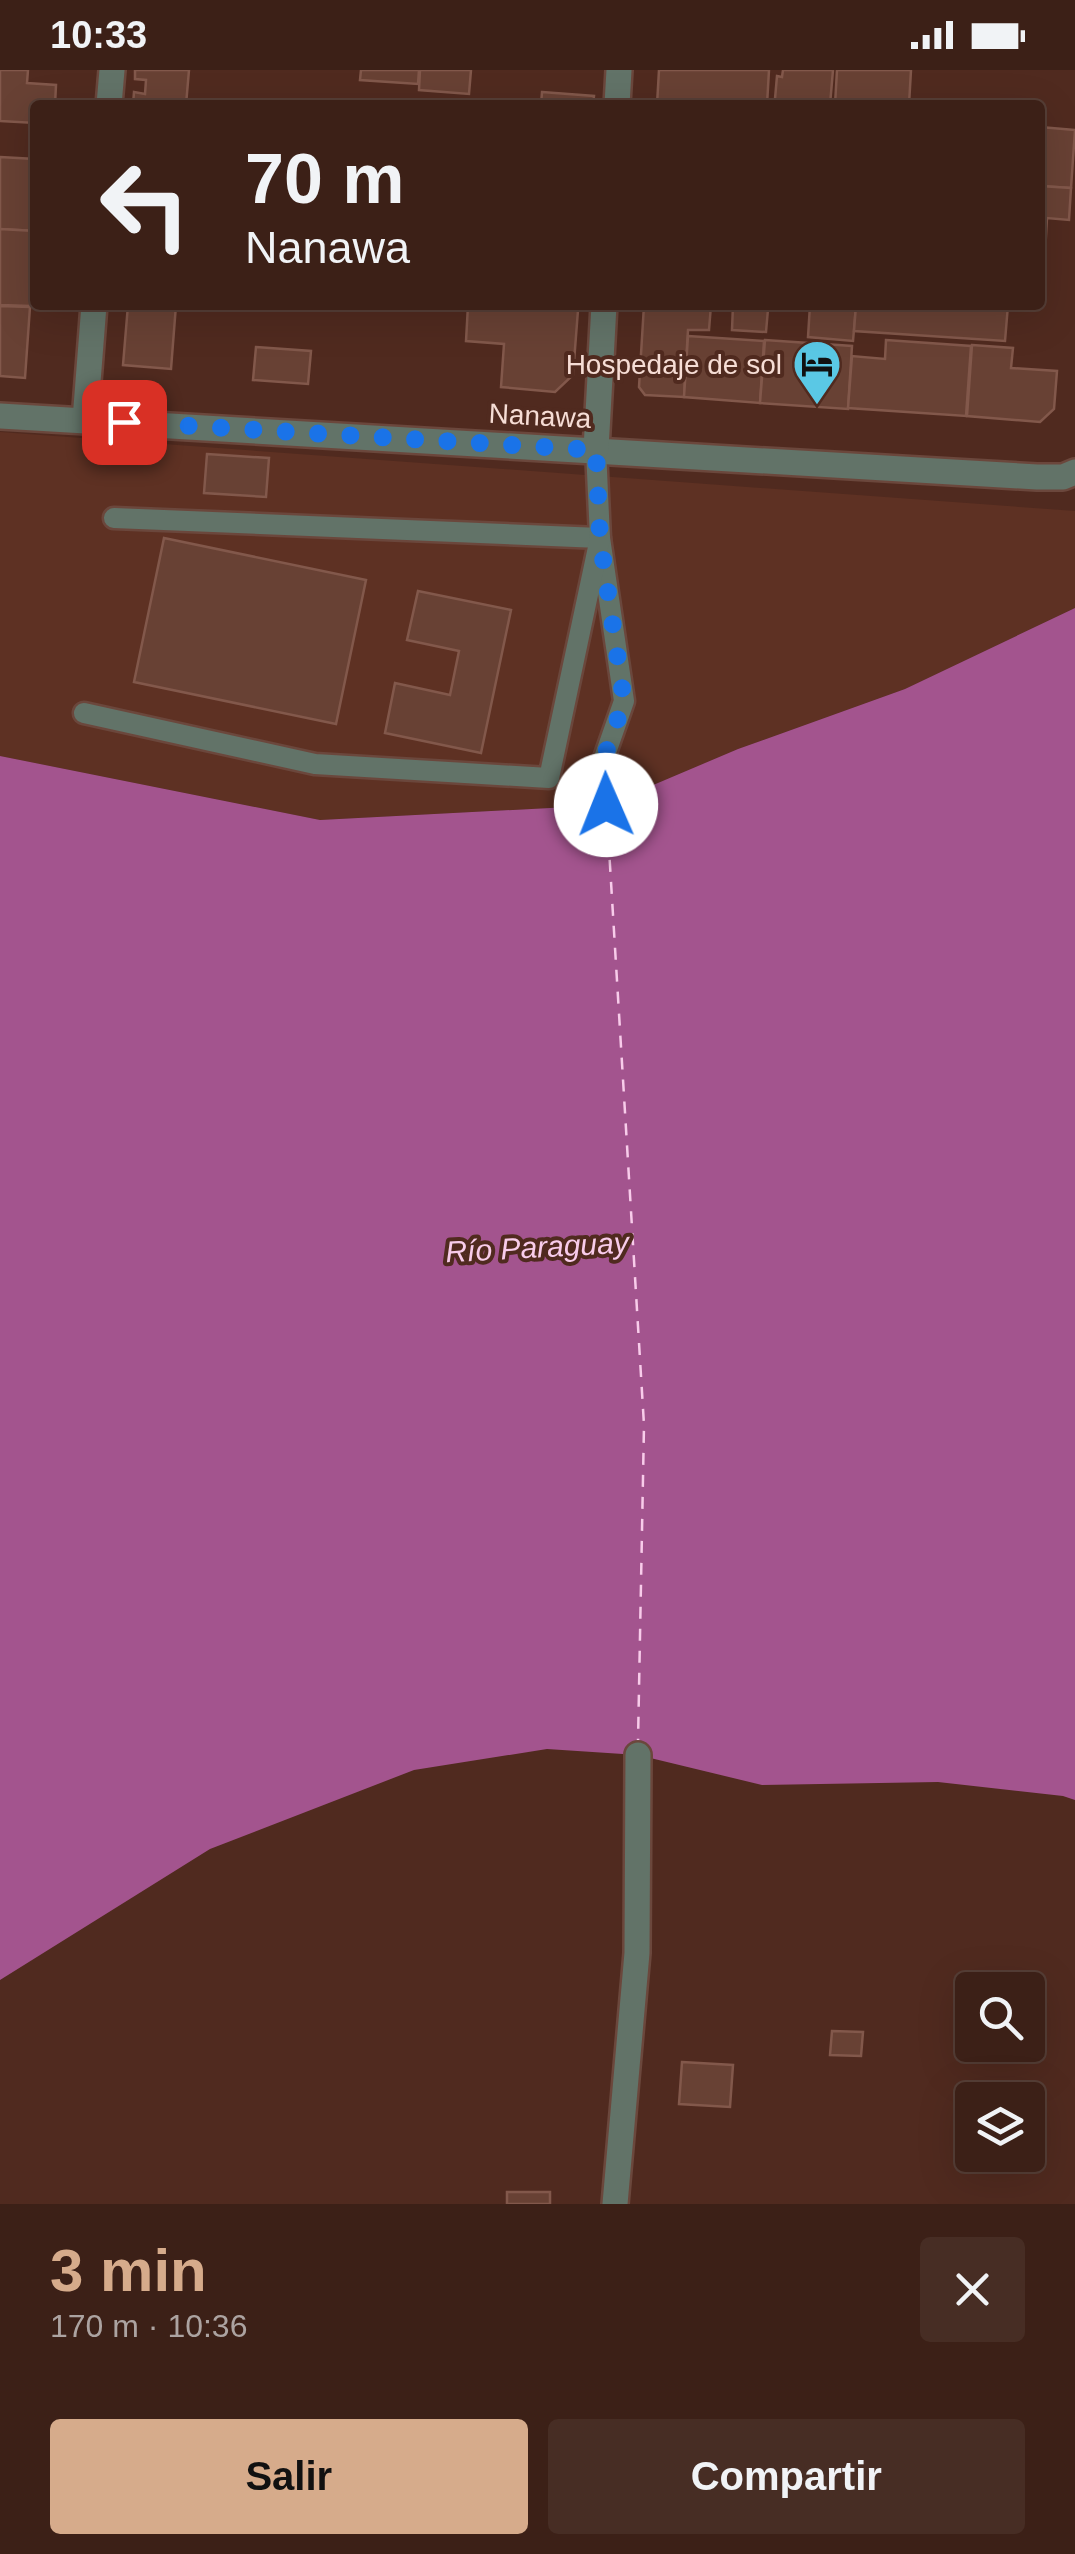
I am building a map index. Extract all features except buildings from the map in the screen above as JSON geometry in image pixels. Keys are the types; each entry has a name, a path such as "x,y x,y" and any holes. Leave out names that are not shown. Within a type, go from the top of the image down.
{"street":[{"path":"109,100 112,70"},
{"path":"617,100 619,70"},
{"path":"85,420 94,310"},
{"path":"596,450 604,310"},
{"name":"Nanawa","path":"0,416 1036,477 1062,477 1075,472"},
{"path":"616,2204 637,1953 638,1755"}],"lane":[{"path":"596,450 600,538 624,701 603,761 606,805"},
{"path":"114,518 600,538"},
{"path":"84,713 315,764 549,778 600,538"}],"shaded area":[{"path":"0,432 1075,511 1075,608 905,689 738,749 606,805 320,820 0,756"}],"water":[{"name":"Río Paraguay","path":"1075,608 1075,1800 938,1782 762,1785 638,1755 547,1749 414,1770 210,1849 0,1980 0,756 320,820 606,805 738,749 905,689"}],"ferry route":[{"path":"607,816 644,1425 638,1742"}],"place":[{"name":"Hospedaje de sol","path":"817,406"}],"route":[{"path":"124,422 596,450 600,538 624,701 603,761 606,805"}]}
